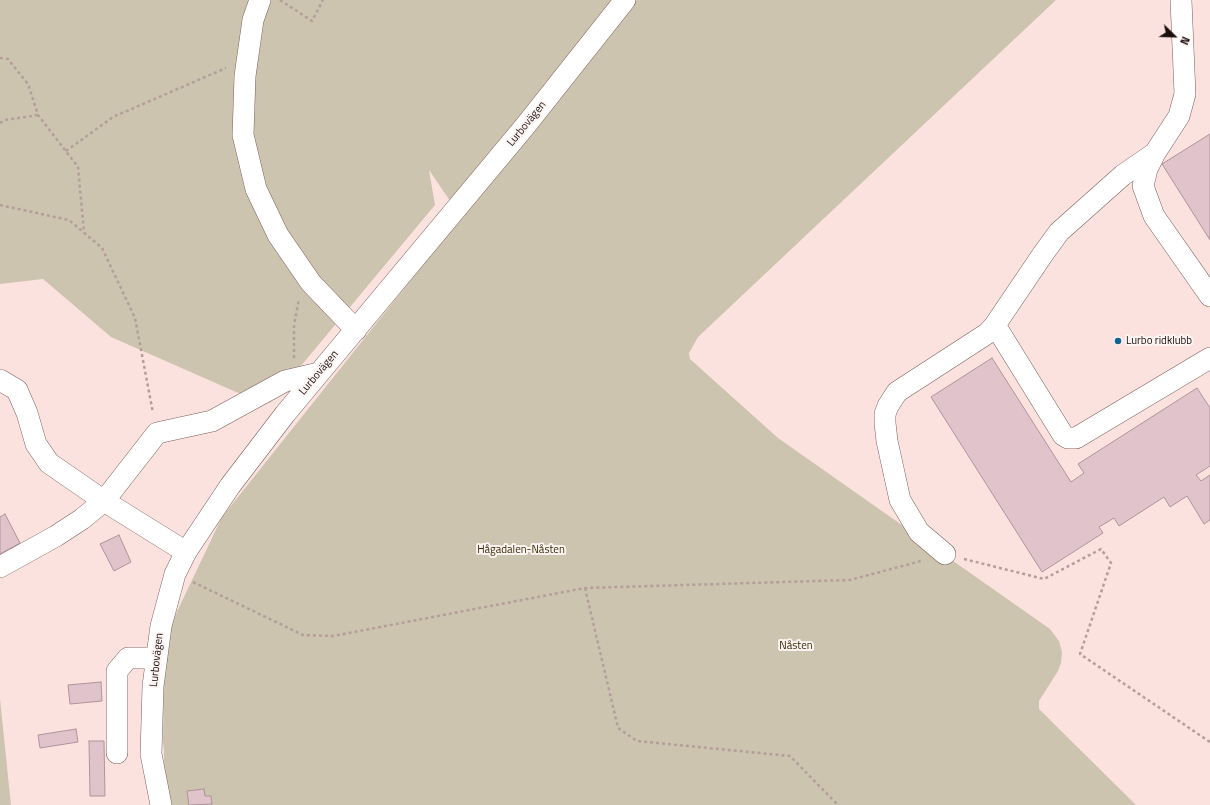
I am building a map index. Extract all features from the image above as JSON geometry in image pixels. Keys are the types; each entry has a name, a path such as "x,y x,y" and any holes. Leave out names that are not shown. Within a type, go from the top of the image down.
{"street":[{"path":"260,0 253,20 247,62 243,136 256,189 278,235 311,283 356,330"},
{"name":"Lurbovägen","path":"161,805 151,754 153,686 160,626 175,574 186,552 230,486 286,414 526,125 625,0"},
{"path":"1182,0 1185,94 1179,116 1155,154 1148,169 1143,186 1154,216 1210,296"},
{"path":"945,554 919,532 900,500 887,441 885,414 897,392 988,333 1059,232 1123,175 1155,154"},
{"path":"995,324 1063,435 1068,438 1076,438 1210,358"},
{"path":"0,567 56,536 82,519 104,501 157,433 212,421 285,381 319,373"},
{"path":"0,380 16,390 27,413 36,444 49,462 104,501 186,552"},
{"path":"117,753 117,671 128,658 157,658"}],"path":[{"path":"280,0 312,21 323,0"},
{"path":"0,58 8,59 28,84 38,115 78,167 84,233"},
{"path":"66,151 113,117 227,68 247,62"},
{"path":"0,123 5,120 38,115"},
{"path":"0,205 69,220 102,248 135,318 151,400"},
{"path":"297,378 293,362 294,325 304,273"},
{"path":"175,574 303,635 333,636 585,588 850,580 945,554 1044,579 1101,549 1111,563 1080,654 1210,742"},
{"path":"585,588 618,728 637,741 790,756 838,805"}],"green space":[{"name":"Hågadalen-Nåsten","path":"0,0 1056,0 698,337 689,353 690,359 778,438 1050,629 1059,641 1062,652 1061,663 1058,671 1039,701 1039,709 1136,805 172,805 164,781 164,639 222,517 461,217 429,170 435,205 270,403 236,392 111,337 43,279 0,284"},
{"path":"0,699 11,805 0,805"}],"building":[{"path":"1210,134 1210,240 1162,164"},
{"path":"992,358 1071,482 1084,473 1078,464 1197,388 1210,408 1210,466 1196,475 1201,481 1210,475 1210,520 1204,524 1187,496 1170,507 1164,497 1119,526 1114,518 1099,527 1103,533 1042,572 931,397"},
{"path":"5,514 20,543 0,554 0,517"},
{"path":"119,535 131,562 114,571 100,544"},
{"path":"101,682 102,701 70,704 68,685"},
{"path":"76,729 78,742 40,748 38,735"},
{"path":"89,741 104,741 105,796 90,796"},
{"path":"204,789 205,796 211,796 212,804 189,805 187,791"}],"place":[{"name":"Lurbo ridklubb","path":"1118,341"}],"park label":[{"name":"Nåsten","path":"796,646"}]}
